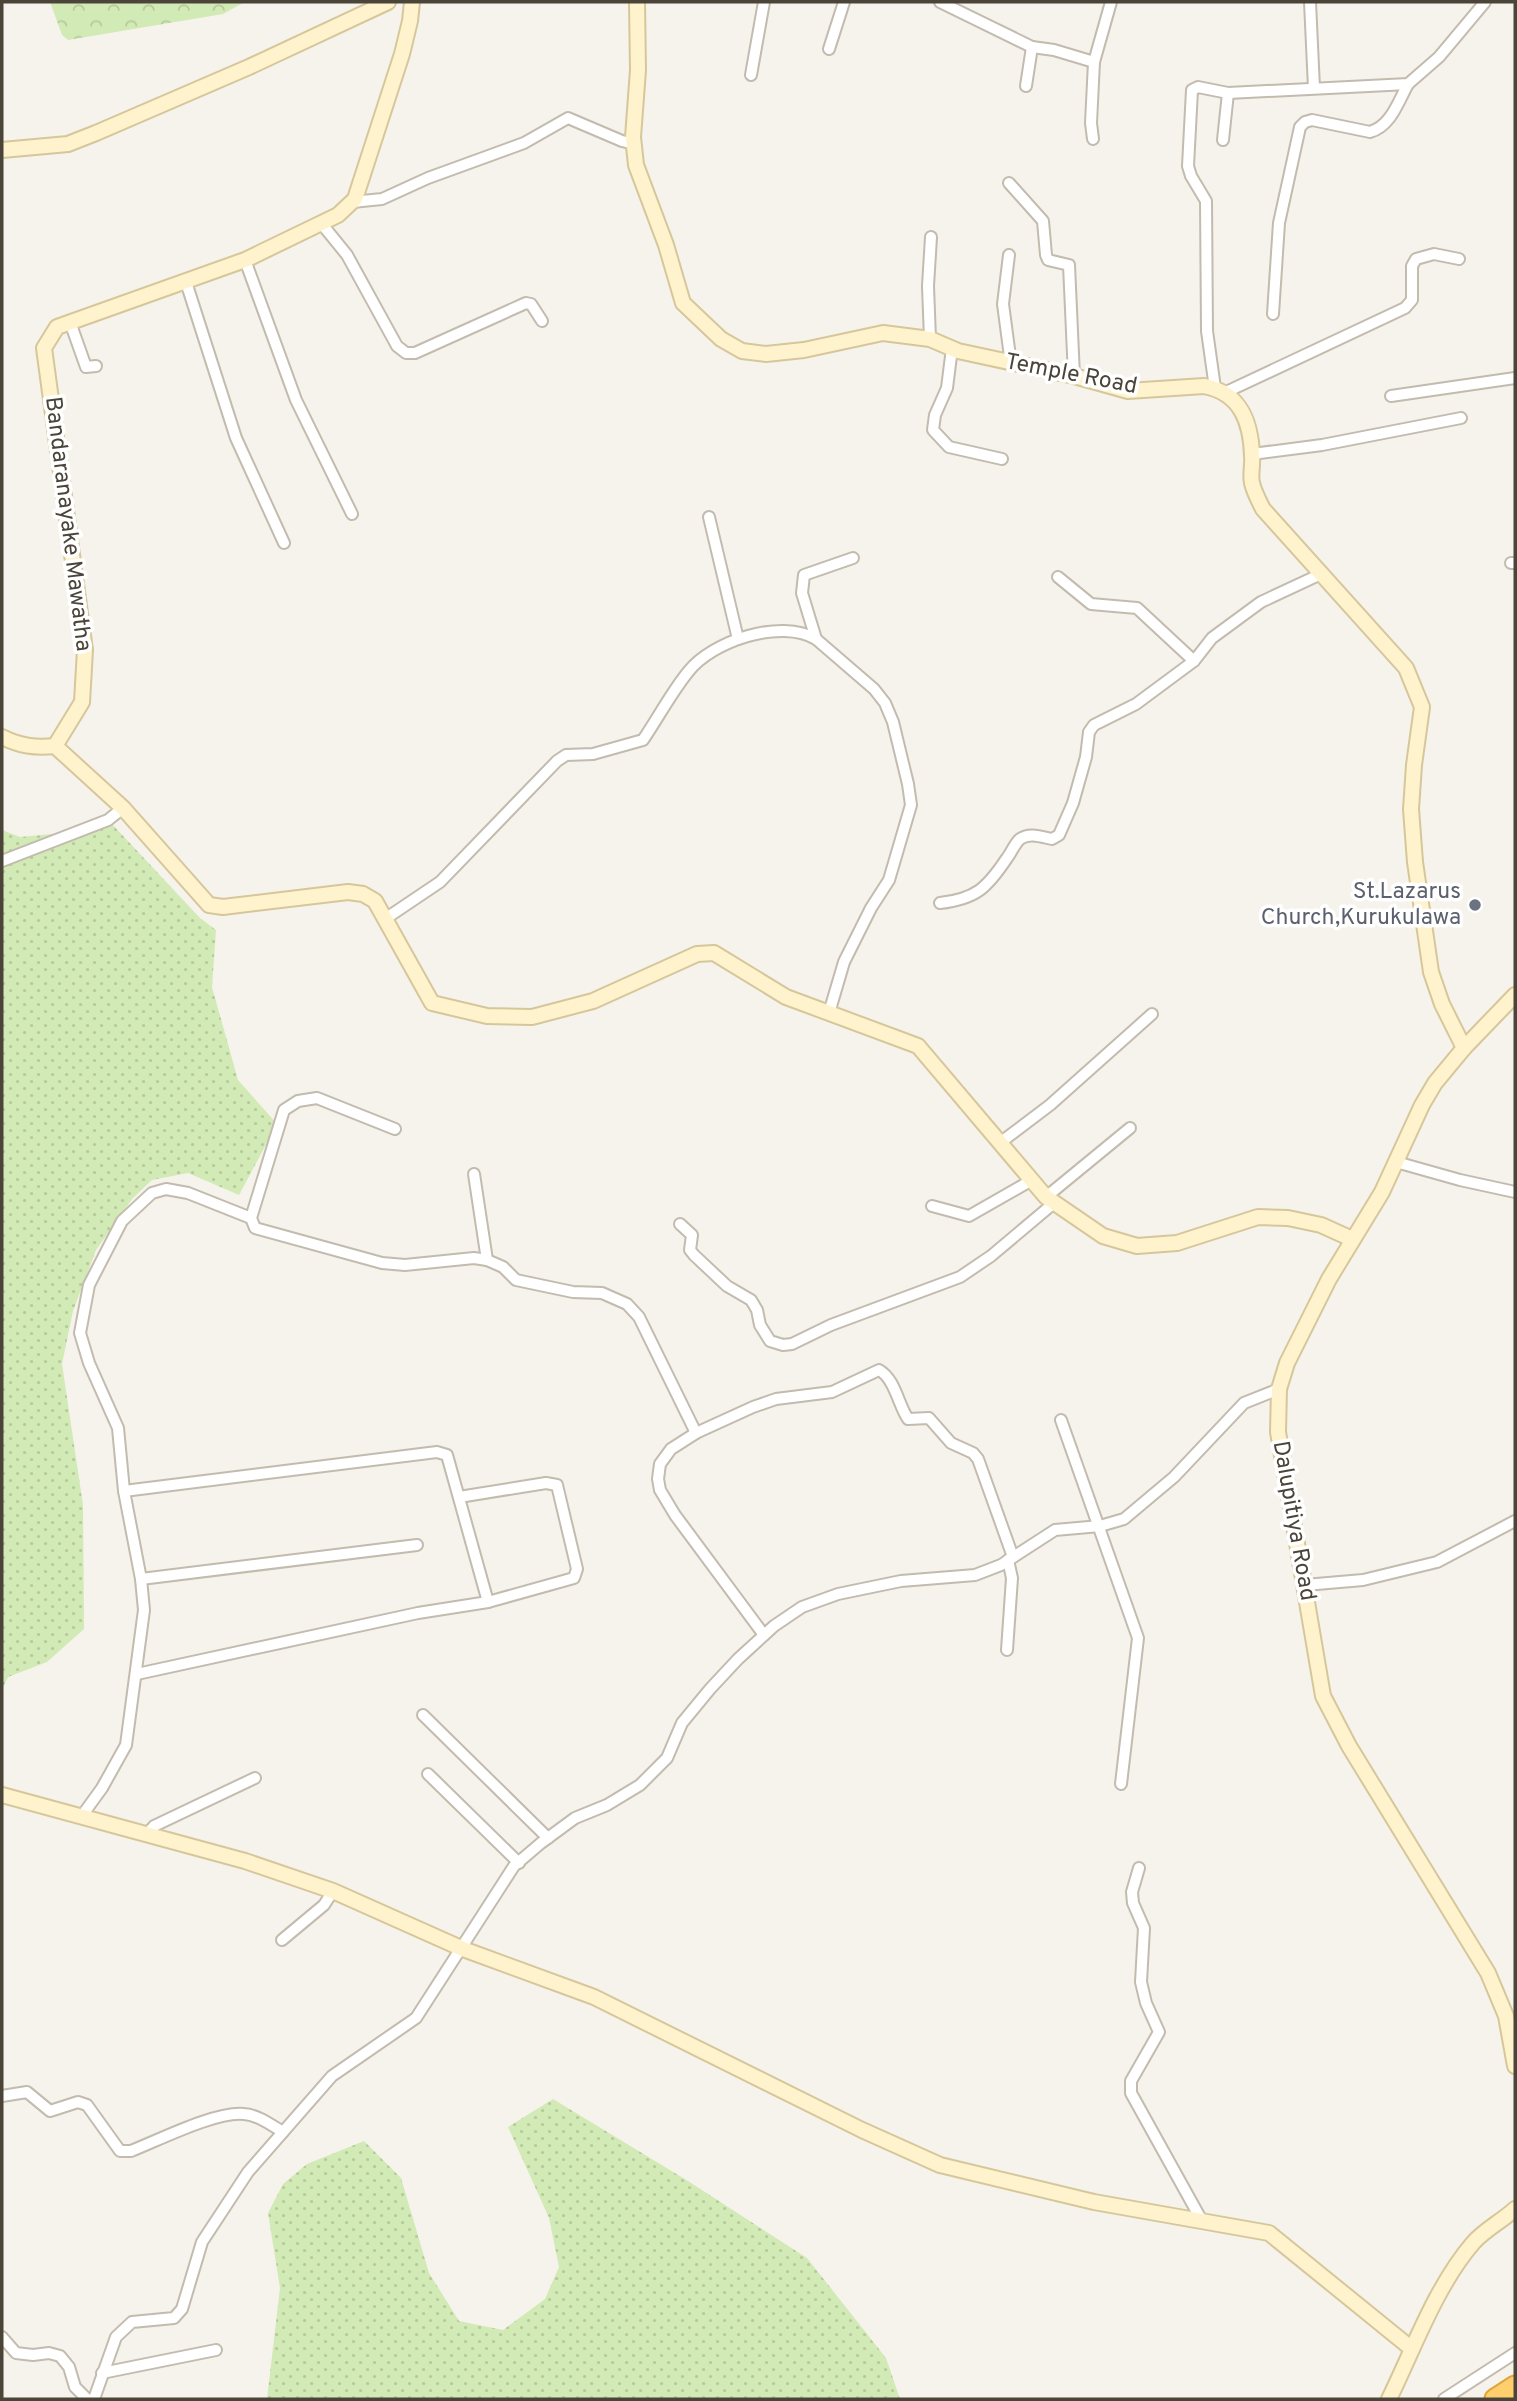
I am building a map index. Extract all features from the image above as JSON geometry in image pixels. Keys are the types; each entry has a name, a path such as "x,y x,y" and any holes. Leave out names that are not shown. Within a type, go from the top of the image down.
{"highway":[{"path":"1495,2399 1515,2386"}],"street":[{"path":"2,150 68,144 96,134 388,2"},
{"path":"352,202 355,200 402,54 412,2"},
{"name":"Temple Road","path":"637,2 638,70 634,144 636,165 666,245 683,303 721,339 743,351 766,354 804,350 883,333 930,340 1011,364 1074,376 1128,391 1204,386 1219,391"},
{"path":"751,75 764,2"},
{"path":"828,49 844,2"},
{"path":"940,2 1032,47 1054,50 1094,62"},
{"path":"1093,139 1091,123 1094,62 1111,2"},
{"path":"1310,2 1314,88"},
{"path":"1273,314 1279,223 1300,127 1304,122 1312,120 1370,132 1379,130 1387,124 1408,84 1439,57 1485,2"},
{"path":"1026,86 1032,47"},
{"path":"1408,84 1228,93 1198,87 1192,90 1187,157 1191,176 1206,201 1207,331 1219,391 1241,407 1248,423 1252,454 1251,481 1263,509 1406,668 1422,708 1414,765 1412,809 1415,862 1431,972 1442,1004 1464,1048"},
{"path":"1223,140 1228,93"},
{"path":"352,202 382,199 428,178 524,143 568,118 634,144"},
{"path":"1009,183 1042,221 1045,255 1048,260 1069,265 1074,376"},
{"name":"Bandaranayake Mawatha","path":"55,746 82,702 85,650 44,348 57,327 245,260 338,215 352,202"},
{"path":"321,223 347,255 397,346 406,353 415,353 526,303 531,303 542,321"},
{"path":"930,340 928,286 931,237"},
{"path":"1219,391 1405,308 1412,300 1412,266 1416,259 1434,254 1459,259"},
{"path":"1009,255 1003,304 1011,364"},
{"path":"245,260 296,400 352,514"},
{"path":"186,282 236,438 284,543"},
{"path":"70,322 86,367 96,366"},
{"path":"952,348 947,388 935,415 933,430 949,447 1002,459"},
{"path":"1391,396 1515,378"},
{"path":"1252,454 1322,445 1461,418"},
{"path":"709,517 738,639"},
{"path":"816,639 802,593 804,575 853,558"},
{"path":"940,903 963,900 978,892 995,876 1020,839 1032,835 1052,839 1059,835 1073,803 1086,757 1089,732 1094,725 1136,704 1194,661 1212,638 1261,602 1321,575"},
{"path":"1058,577 1091,604 1137,608 1194,661"},
{"path":"385,919 440,882 557,761 566,755 593,754 643,740 689,670 710,653 738,639 773,631 806,633 874,689 885,703 894,722 911,805 889,880 871,908 844,962 829,1013"},
{"path":"2,737 34,748 55,746 123,808 209,905 223,908 348,892 363,894 374,901 432,1003 487,1016 532,1017 593,1001 697,954 714,953 786,997 918,1046 1050,1200 1103,1236 1137,1246 1177,1243 1258,1217 1288,1218 1321,1225 1352,1239"},
{"path":"2,861 108,820 123,808"},
{"name":"Dalupitiya Road","path":"1514,998 1464,1048 1435,1083 1422,1105 1382,1192 1308,1318 1287,1363 1279,1389 1278,1432 1323,1696 1344,1736 1488,1973 1506,2016 1515,2066"},
{"path":"1001,1142 1050,1105 1152,1014"},
{"path":"251,1218 284,1110 298,1101 317,1098 395,1129"},
{"path":"680,1224 692,1235 690,1250 727,1286 751,1300 769,1341 792,1345 831,1325 960,1277 991,1256 1130,1128"},
{"path":"1396,1161 1460,1180 1515,1192"},
{"path":"474,1174 488,1260"},
{"path":"932,1206 969,1216 1032,1180"},
{"path":"81,1817 102,1788 126,1745 144,1610 141,1579 124,1491 118,1428 89,1363 80,1333 89,1285 122,1221 152,1193 166,1189 188,1193 251,1218 256,1228 382,1263 405,1265 474,1258 488,1260 503,1267 516,1280 573,1292 602,1293 626,1304 639,1317 695,1433"},
{"path":"764,1635 675,1516 660,1490 660,1464 671,1449 695,1433 764,1403 832,1392 879,1370 887,1374 908,1419 929,1418 951,1443 972,1453 978,1460 1011,1558 1007,1650"},
{"path":"94,2399 117,2337 132,2322 174,2318 182,2309 202,2242 248,2172 331,2076 416,2018 519,1863 575,1818 607,1805 640,1785 667,1758 682,1723 738,1659 764,1635 802,1607 838,1594 901,1581 975,1575 1011,1558 1055,1530 1100,1527 1124,1519 1174,1478 1244,1403 1279,1389"},
{"path":"1061,1420 1138,1638 1121,1784"},
{"path":"124,1491 438,1452 447,1455 488,1602"},
{"path":"137,1674 418,1613 488,1602 574,1577 577,1569 557,1485 547,1483 459,1497"},
{"path":"1305,1585 1363,1580 1437,1562 1515,1521"},
{"path":"141,1579 417,1545"},
{"path":"424,1715 548,1838"},
{"path":"428,1773 519,1863"},
{"path":"147,1834 154,1826 255,1778"},
{"path":"2,1795 245,1860 333,1891 463,1948 594,1997 862,2130 940,2165 1094,2202 1269,2233 1412,2349"},
{"path":"1139,1868 1132,1892 1133,1903 1144,1928 1141,1982 1146,2003 1159,2032 1130,2081 1130,2093 1202,2221"},
{"path":"282,1940 324,1905 333,1891"},
{"path":"2,2096 27,2092 50,2111 78,2102 87,2105 120,2151 131,2151 210,2119 241,2113 254,2116 283,2132"},
{"path":"1389,2399 1412,2349 1462,2257 1475,2240 1515,2209"},
{"path":"2,2337 16,2353 33,2356 50,2353 60,2357 69,2367 75,2387 88,2399"},
{"path":"102,2373 216,2350"},
{"path":"1444,2399 1515,2353"}],"green space":[{"path":"50,2 245,2 223,14 68,40 62,35"},
{"path":"111,823 200,918 216,930 212,987 238,1080 277,1124 239,1195 188,1173 152,1180 132,1199 96,1250 73,1311 62,1364 83,1505 84,1629 47,1662 8,1677 2,1690 2,830 20,837 95,830"},
{"path":"553,2099 688,2181 807,2258 886,2358 900,2399 267,2399 280,2288 268,2213 283,2184 307,2164 364,2141 401,2178 429,2273 459,2321 503,2330 545,2299 559,2267 549,2218 508,2127"}],"place":[{"name":"St.Lazarus Church,Kurukulawa","path":"1475,905"}]}
